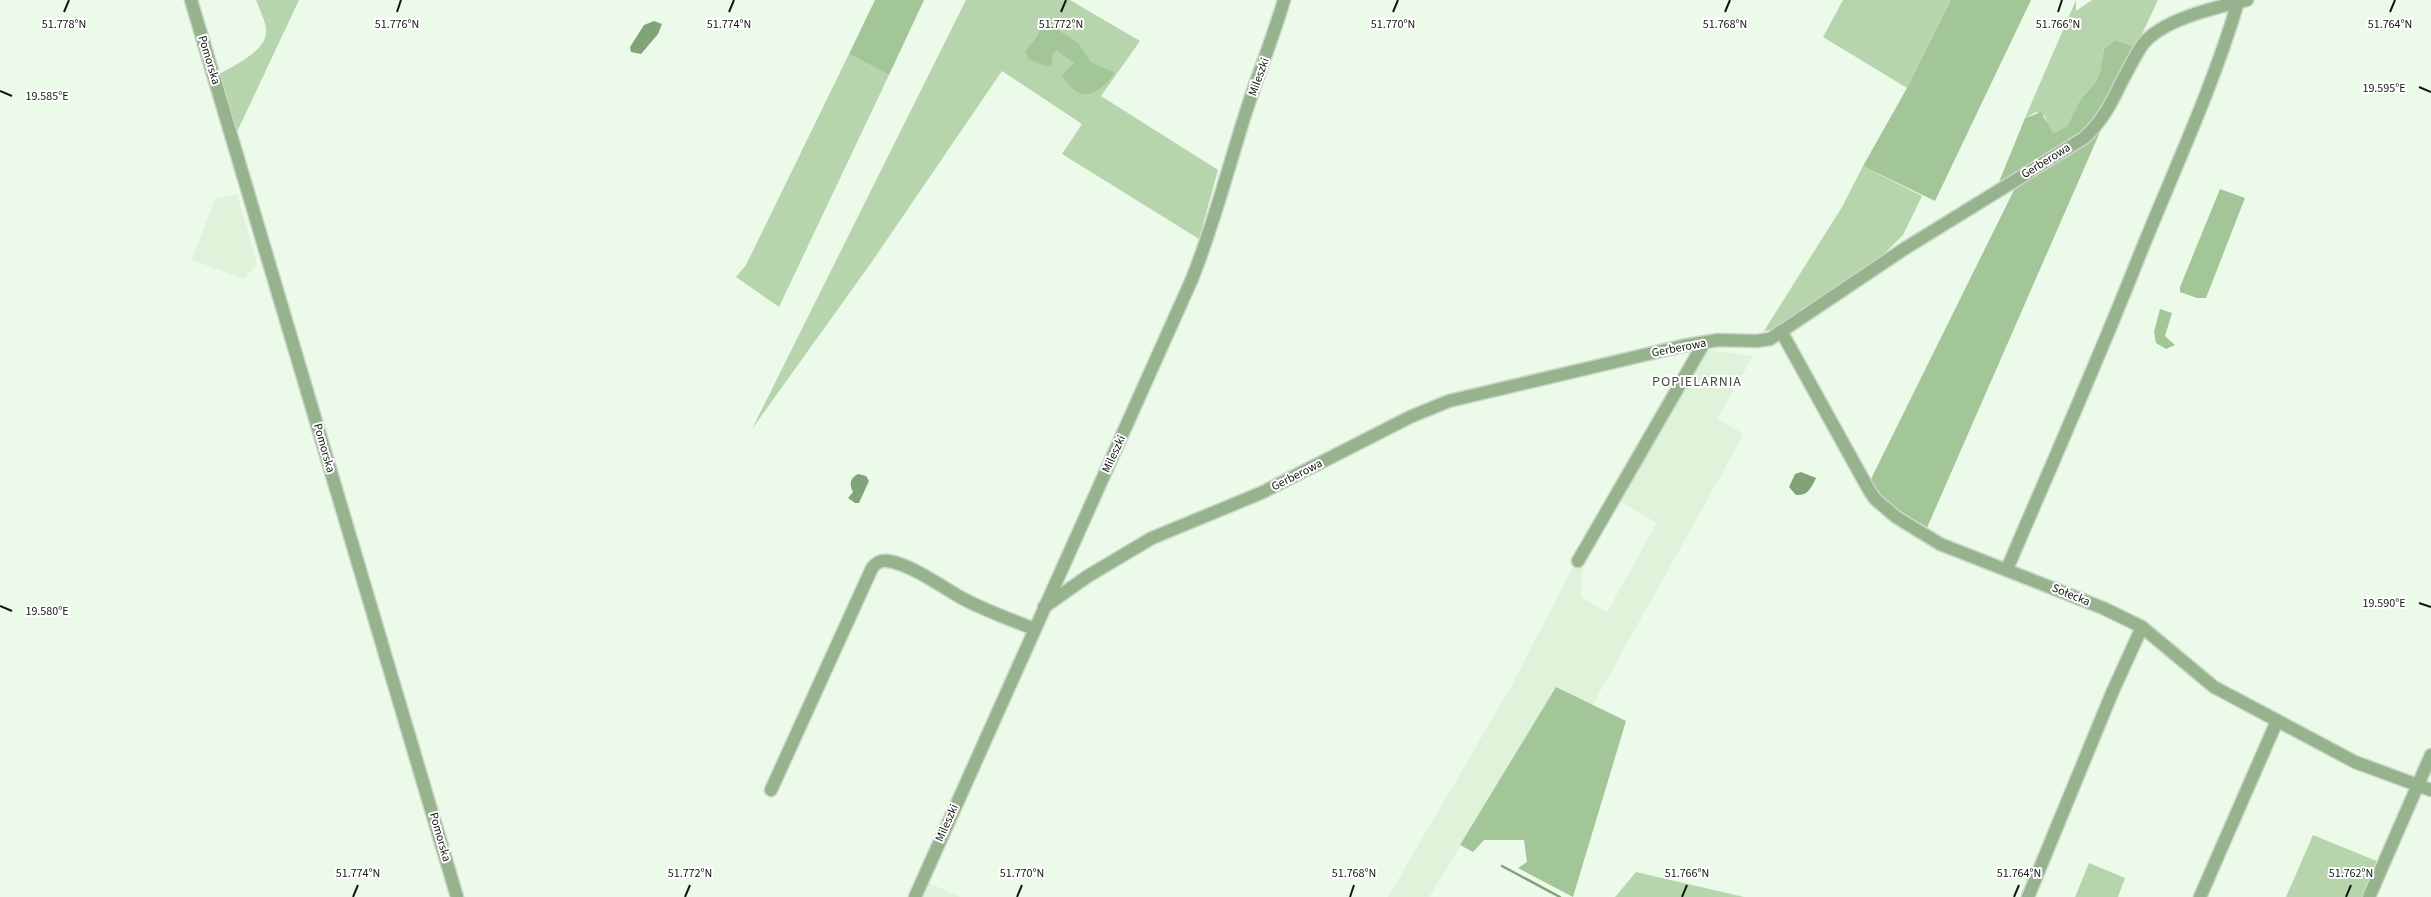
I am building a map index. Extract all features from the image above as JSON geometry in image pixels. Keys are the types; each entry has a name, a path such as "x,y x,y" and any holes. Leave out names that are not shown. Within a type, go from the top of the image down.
{"street":[{"name":"Pomorska","path":"191,0 457,897"},
{"name":"Mileszki","path":"915,897 1034,629 1159,356 1208,239 1247,110 1274,37 1284,0"},
{"name":"Gerberowa","path":"1044,607 1088,576 1152,538 1261,493 1410,417 1449,401 1718,340 1757,342 1770,339 1904,249 2084,138 2104,116 2136,56 2151,37 2197,13 2243,1"},
{"path":"2007,569 2123,301 2230,29 2243,1"},
{"name":"Sołecka","path":"1781,331 1875,500 1896,517 1940,544 2103,608 2142,627 2214,687 2356,762 2431,790"},
{"path":"1578,561 1704,343"},
{"path":"771,790 872,568 876,563 881,561 896,563 941,584 974,604 1034,629"},
{"path":"2028,897 2112,693 2142,627"},
{"path":"2200,897 2277,721"},
{"path":"2369,897 2431,755"}],"shaded area":[{"path":"256,0 299,0 236,134 219,74 249,56 262,44 266,30"},
{"path":"875,0 924,0 889,75 849,54"},
{"path":"966,0 1070,0 1140,41 1101,96 1218,170 1199,239 1062,154 1082,124 1002,71 871,263 752,429"},
{"path":"1843,0 1951,0 1907,88 1823,37"},
{"path":"1951,0 2031,0 1935,201 1863,166 1907,88"},
{"path":"2076,0 2076,11 2092,0 2158,0 2136,47 2115,40 2104,49 2100,72 2095,83 2080,100 2067,126 2053,133 2048,127 2045,116 2036,112 2025,118"},
{"path":"654,21 662,24 658,34 641,54 631,52 630,47 644,25"},
{"path":"1044,21 1078,43 1091,62 1115,73 1109,81 1095,92 1082,94 1075,91 1062,75 1074,63 1056,50 1052,56 1052,64 1047,67 1029,59 1025,51 1037,37"},
{"path":"2115,40 2136,47 2093,125 1997,187 2025,118 2041,112 2053,133 2067,126 2080,100 2095,83 2100,72 2104,49"},
{"path":"849,54 889,75 779,307 736,277 746,265"},
{"path":"2100,132 1926,530 1886,502 1869,483 2015,188"},
{"path":"1863,166 1922,196 1903,235 1880,258 1772,330 1764,331 1842,207"},
{"path":"2220,189 2245,198 2206,298 2197,298 2180,292 2180,287"},
{"path":"237,194 257,264 244,279 192,260 215,199"},
{"path":"2160,309 2172,313 2165,336 2175,345 2166,349 2156,343 2154,332"},
{"path":"1705,350 1753,356 1717,419 1744,434 1592,706 1556,688 1429,897 1388,897 1512,685 1575,563 1583,566 1581,597 1607,612 1657,523 1617,500"},
{"path":"1801,472 1816,478 1806,493 1796,495 1789,487 1795,474"},
{"path":"858,474 866,476 869,481 859,503 855,503 848,498 853,492 851,487 852,480"},
{"path":"1556,687 1626,721 1573,897 1518,868 1527,862 1524,840 1484,840 1473,852 1460,845"},
{"path":"2313,835 2379,862 2363,897 2286,897"},
{"path":"2089,863 2125,878 2118,897 2075,897"},
{"path":"1636,872 1744,897 1615,897"},
{"path":"929,883 960,897 923,897"}],"waterway":[{"path":"1502,866 1560,897"}],"district":[{"name":"POPIELARNIA","path":"1697,382"}]}
